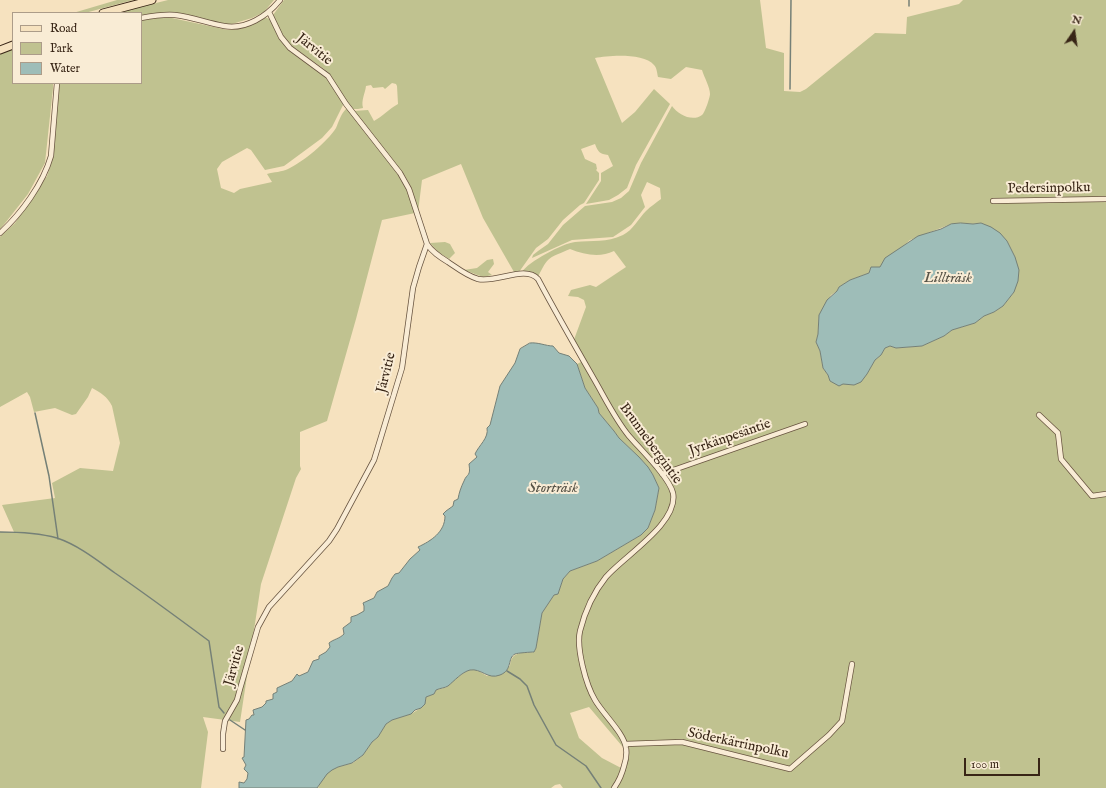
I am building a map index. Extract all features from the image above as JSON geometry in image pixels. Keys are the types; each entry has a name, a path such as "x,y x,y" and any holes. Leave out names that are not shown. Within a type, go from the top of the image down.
{"main road":[{"path":"107,12 152,0"},
{"path":"0,50 12,45"}],"street":[{"path":"142,18 158,15 175,15 225,27 234,27 252,22 269,12 280,0"},
{"name":"Järvitie","path":"222,750 222,734 225,721 237,700 258,627 269,607 329,541 337,530 374,460 400,374 414,288 419,266 427,244 409,189 400,172 346,104 328,76 290,48 281,36 269,12"},
{"path":"0,233 15,218 37,186 48,165 57,84"},
{"name":"Pedersinpolku","path":"993,201 1106,199"},
{"name":"Brunnebergintie","path":"427,244 440,256 477,279 495,280 520,273 535,276 622,428 662,474 673,493 673,504 670,513 658,529 618,565 597,589 586,610 578,640 580,656 595,700 625,744"},
{"path":"1039,415 1058,432 1061,459 1092,496 1106,494"},
{"name":"Jyrkänpesäntie","path":"662,474 805,424"},
{"name":"Söderkärrinpolku","path":"625,744 682,742 790,769 829,736 842,721 852,664"},
{"path":"614,788 622,774 626,760 625,744"}],"green space":[{"path":"117,0 133,0 89,12 76,12"},
{"path":"168,0 274,0 264,12 252,18 232,24 221,24 168,13 142,15 142,12 120,12"},
{"path":"284,0 760,0 766,48 784,53 784,91 800,92 806,89 875,33 906,34 907,17 959,4 963,0 1106,0 1106,788 563,788 560,784 551,788 318,788 325,772 353,763 363,755 372,742 378,737 386,724 392,720 411,714 419,709 425,702 426,697 434,694 436,690 447,687 451,682 468,670 475,669 487,676 510,666 512,658 515,655 534,652 542,613 554,595 558,593 563,579 570,571 597,561 641,535 648,528 655,510 659,488 648,467 619,438 599,413 598,408 585,388 577,364 581,362 572,345 586,307 584,300 578,297 568,296 571,290 590,285 596,287 626,267 614,251 592,255 570,249 550,258 544,265 538,277 522,272 538,258 570,243 617,238 627,233 646,211 661,199 660,188 647,182 641,195 645,207 631,225 613,237 572,240 532,258 533,255 548,244 563,225 585,206 612,202 621,198 629,191 641,163 672,106 682,115 690,118 698,117 705,111 710,91 702,70 686,67 671,79 658,77 654,65 643,58 609,56 595,58 622,123 635,112 654,89 670,104 636,165 627,188 609,200 586,204 601,181 601,173 613,166 608,155 600,152 595,144 581,149 585,159 596,164 596,170 599,173 599,180 584,203 563,220 548,239 536,248 519,272 514,272 483,218 461,164 422,180 418,212 410,185 405,176 353,111 368,110 374,121 398,104 396,84 392,83 385,89 383,87 373,88 371,85 366,86 363,108 352,109 324,69 288,42 282,34 273,15","holes":["981,223 1007,241 1015,257 1014,292 1003,306 984,316 975,323 952,330 944,336 922,346 896,348 890,346 885,348 881,355 875,360 867,374 854,385 830,381 823,368 820,351 816,342 819,315 831,295 837,291 839,287 850,280 869,273 871,267 880,267 910,240 951,224","589,707 622,746 626,748 623,769 602,758 579,738 570,713"]},
{"path":"159,17 172,18 228,30 240,29 264,17 270,19 280,39 327,78 344,103 332,127 322,138 284,166 265,170 251,150 247,148 222,162 217,169 221,188 234,193 240,189 272,182 267,174 288,169 307,157 332,133 343,113 346,109 349,109 405,183 415,213 382,220 327,421 300,432 301,469 296,478 261,584 240,722 203,717 208,732 201,788 0,788 0,532 14,532 2,505 55,498 52,483 80,468 113,471 120,443 112,406 106,397 92,388 88,397 76,414 72,415 55,408 34,412 27,392 0,407 0,237 15,223 47,176 51,164 57,112 58,84 142,84 142,19"},
{"path":"12,48 12,84 53,84 53,88 45,163 28,194 0,229 0,53"},
{"path":"445,242 450,244 455,253 449,259 438,252 430,243"},
{"path":"493,259 494,264 488,272 492,275 483,277 464,270 477,268 487,260"}],"water":[{"name":"Lillträsk","path":"981,223 1000,233 1007,241 1015,257 1019,270 1018,281 1014,292 1003,306 984,316 975,323 952,330 944,336 922,346 896,348 890,346 885,348 881,355 875,360 861,382 854,385 843,384 839,386 830,381 823,368 820,351 816,342 819,315 827,300 837,291 839,287 850,280 869,273 871,267 880,267 885,258 918,236 941,229 951,224"},
{"name":"Storträsk","path":"530,343 553,346 559,353 569,356 577,364 585,388 598,408 599,413 619,438 648,467 659,488 655,510 648,528 641,535 597,561 570,571 563,579 558,594 554,595 542,613 534,652 515,654 511,658 507,670 504,673 492,676 470,670 458,677 448,686 436,690 434,694 426,697 425,704 421,708 415,710 411,714 392,720 386,724 378,737 372,742 363,755 352,763 332,770 327,774 317,788 239,788 239,782 244,783 247,779 248,773 244,769 246,765 242,758 244,757 246,720 254,715 253,710 262,707 266,701 273,699 273,694 277,692 277,688 292,681 297,674 299,676 308,672 313,661 319,659 319,656 326,652 330,647 329,643 344,634 343,628 351,622 351,617 364,611 363,603 374,598 377,592 388,586 395,574 399,573 410,559 420,550 418,547 428,542 440,531 444,522 445,516 443,514 453,506 454,501 458,499 462,486 469,473 469,464 477,457 475,454 487,435 487,428 490,425 500,386 515,363 520,349"}],"waterway":[{"path":"790,89 791,0"},
{"path":"909,0 909,6"},
{"path":"35,413 49,476 58,539"},
{"path":"0,532 43,535 65,541 94,558 209,641 219,707 224,713"},
{"path":"507,671 520,679 527,686 534,705 556,745 586,766 601,788"},
{"path":"230,720 245,730"}]}
